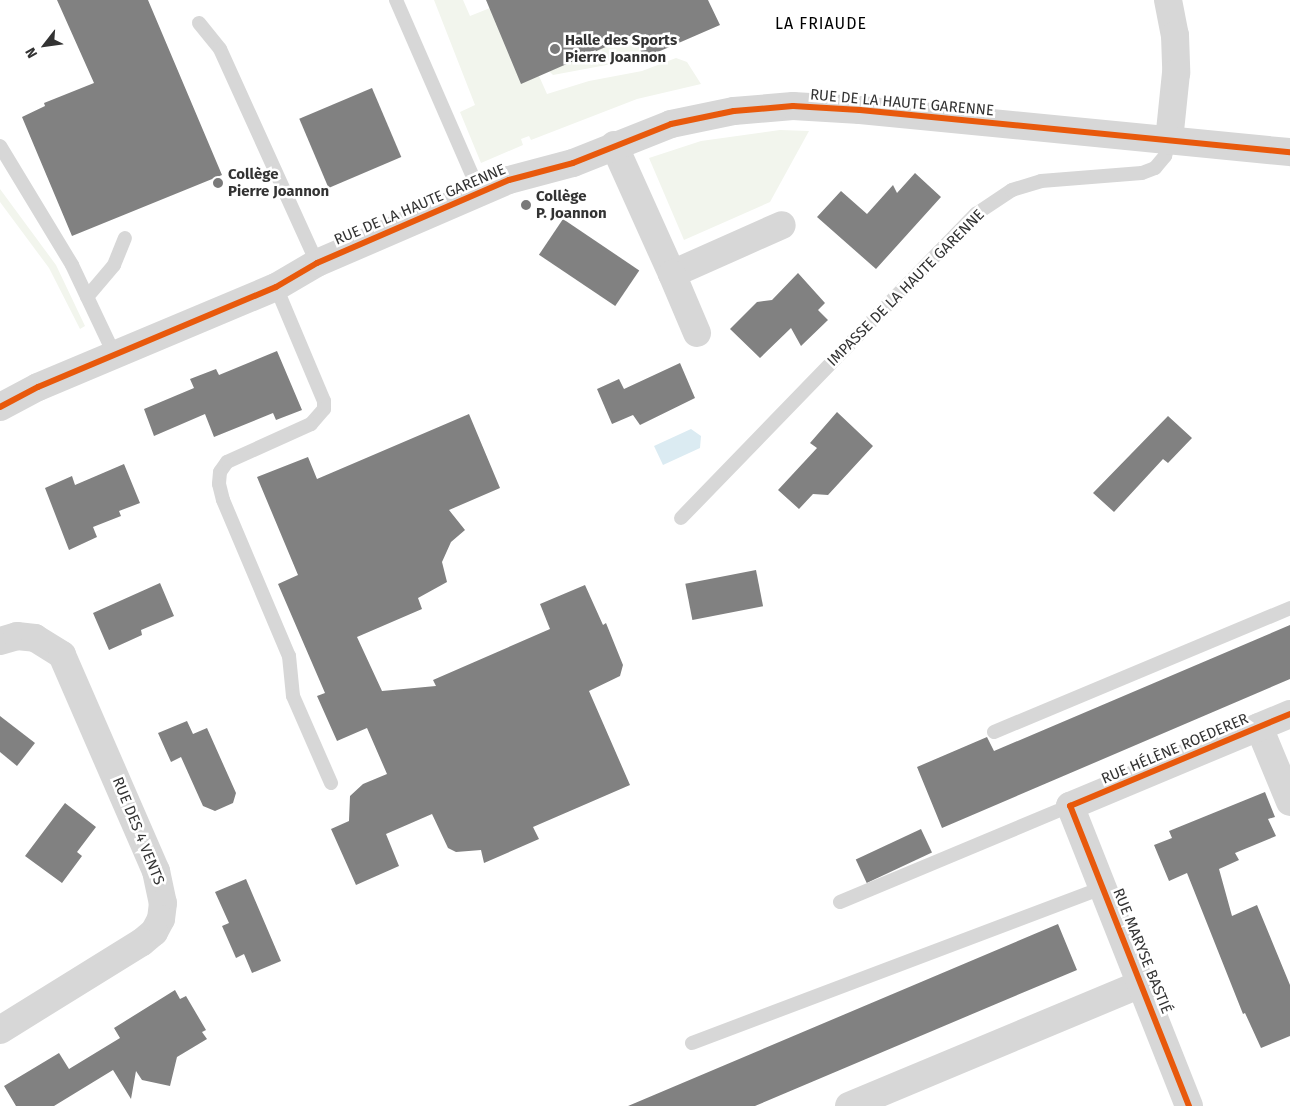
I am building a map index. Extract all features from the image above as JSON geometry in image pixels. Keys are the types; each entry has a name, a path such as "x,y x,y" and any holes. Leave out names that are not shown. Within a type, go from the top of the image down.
{"street":[{"path":"1168,0 1175,35 1176,73 1169,140"},
{"name":"RUE DE LA HAUTE GARENNE","path":"0,407 114,354 276,287 317,263 510,180 573,163 614,145 671,124 734,111 793,106 1290,152"},
{"path":"614,145 697,333"},
{"path":"672,274 782,225"},
{"name":"RUE DES 4 VENTS","path":"0,640 17,636 35,638 62,655 156,871 163,903 161,918 154,932 142,942 0,1030"},
{"name":"RUE HÉLÈNE ROEDERER","path":"1070,806 1290,714"},
{"name":"RUE HÉLÈNE ROEDERER","path":"1259,727 1290,802"},
{"name":"RUE MARYSE BASTIÉ","path":"1070,806 1190,1106"},
{"name":"RUE MARYSE BASTIÉ","path":"848,1106 1141,984"}],"lane":[{"path":"396,0 480,193"},
{"path":"199,23 220,49 317,263"},
{"name":"IMPASSE DE LA HAUTE GARENNE","path":"681,518 976,214 1012,190 1041,181 1142,173 1154,168 1165,156 1169,140"},
{"path":"0,146 41,210 87,296 114,354"},
{"path":"87,296 114,265 125,238"},
{"path":"276,287 324,401 324,409 310,424 227,462 220,472 219,484 223,500 290,656 293,696 331,783"},
{"path":"994,732 1290,608"},
{"path":"840,902 1070,806"},
{"path":"692,1043 1103,888"}],"shaded area":[{"path":"434,0 463,0 470,16 490,8 539,76 547,94 589,81 642,71 676,58 687,62 701,84 637,99 531,140 529,136 521,139 523,145 481,163 460,112 475,105"},
{"path":"633,35 644,58 553,75 549,71"},
{"path":"780,130 809,131 770,202 684,240 649,158 701,141"},
{"path":"0,189 56,265 85,326 80,329 49,268 0,202"},
{"path":"691,429 701,436 700,448 663,465 654,446"}],"building":[{"path":"57,0 148,0 222,175 72,236 22,117 45,106 44,103 94,83"},
{"name":"Halle des Sports Pierre Joannon","path":"486,0 708,0 720,25 644,58 633,35 521,84"},
{"path":"372,88 401,157 329,188 299,119"},
{"path":"915,173 941,197 876,269 817,217 841,191 867,214 893,185 897,193"},
{"path":"563,219 639,270 615,306 539,255"},
{"path":"798,273 825,303 818,310 828,320 801,346 791,328 760,358 730,329 757,302 772,300"},
{"path":"277,351 302,410 276,420 273,413 214,437 205,414 154,436 144,409 194,388 190,379 216,369 219,375"},
{"path":"680,363 695,398 640,425 633,415 612,424 597,389 619,379 624,389"},
{"path":"837,412 873,446 828,495 813,494 799,509 778,490 817,448 810,443"},
{"path":"469,414 500,488 449,510 465,530 451,542 442,562 447,582 418,598 422,609 357,637 382,691 436,686 433,680 550,629 540,604 585,585 603,625 606,623 623,665 620,676 589,691 630,785 533,827 539,839 484,863 481,850 456,852 448,848 432,814 386,834 399,866 356,885 331,829 349,821 350,796 363,784 387,774 367,728 337,741 317,696 325,693 278,584 298,575 257,477 308,457 317,479"},
{"path":"1168,416 1192,438 1168,463 1163,459 1114,512 1093,493"},
{"path":"124,464 140,503 119,511 121,516 93,527 97,537 69,550 45,488 72,476 75,485"},
{"path":"756,570 763,606 692,620 685,584"},
{"path":"160,583 174,616 141,630 142,635 109,650 93,613"},
{"path":"1290,625 1290,679 942,828 917,767 987,737 994,751"},
{"path":"0,716 35,743 17,766 0,752"},
{"path":"187,721 193,734 207,728 236,793 233,803 215,811 203,806 181,757 171,762 158,733"},
{"path":"1265,792 1275,817 1268,819 1276,836 1235,853 1239,860 1219,869 1232,916 1257,905 1290,985 1290,1036 1261,1048 1245,1013 1243,1014 1187,873 1169,881 1154,845 1172,838 1169,831"},
{"path":"65,803 96,827 77,852 82,856 62,883 25,856"},
{"path":"921,829 932,853 867,883 856,859"},
{"path":"246,879 281,961 252,973 244,954 236,958 222,926 229,923 215,892"},
{"path":"1058,924 1077,970 755,1106 628,1106"},
{"path":"175,990 180,999 186,996 206,1030 202,1032 207,1039 177,1057 170,1086 142,1080 136,1071 131,1099 113,1070 54,1106 16,1106 4,1086 59,1053 69,1069 120,1038 114,1028"}],"cycle path":[{"path":"0,407 38,387 276,287 317,263 509,180 573,163 671,124 734,111 793,106 860,110 1290,152"},
{"path":"1189,1106 1070,806 1290,714"}],"place":[{"name":"Halle des Sports Pierre Joannon","path":"555,49"},
{"name":"Collège Pierre Joannon","path":"218,183"},
{"name":"Collège P. Joannon","path":"526,205"}],"district":[{"name":"LA FRIAUDE","path":"821,24"}]}
